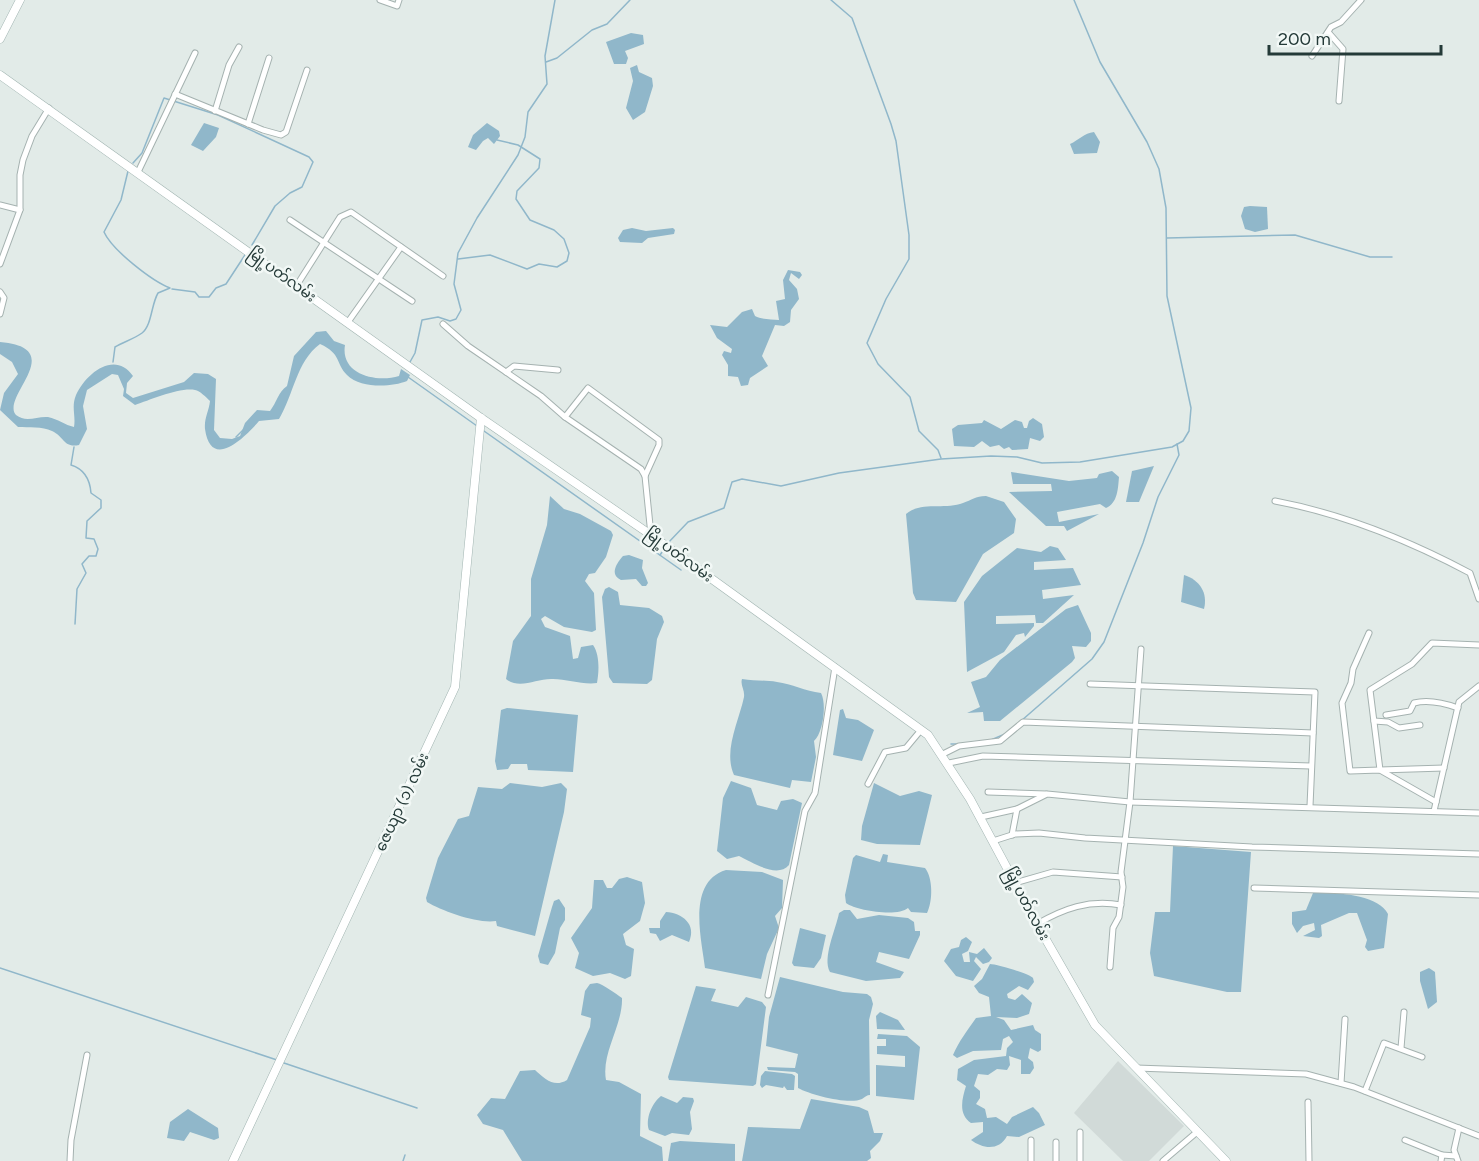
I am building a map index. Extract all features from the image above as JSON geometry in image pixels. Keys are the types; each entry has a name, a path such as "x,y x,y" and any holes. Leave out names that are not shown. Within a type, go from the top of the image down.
{"main road":[{"path":"0,39 20,0"},
{"name":"မြို့ပတ်လမ်း","path":"0,75 481,418 651,535 921,730 943,754 981,817 1037,924 1095,1025 1226,1161"},
{"name":"ဇေယျာ (၁) လမ်း","path":"237,1160 455,687 481,418"}],"street":[{"path":"380,0 397,6 399,0"},
{"path":"1312,56 1328,32 1361,0"},
{"path":"1328,32 1343,49 1344,64 1339,101"},
{"path":"215,111 229,65 239,47"},
{"path":"138,172 195,53"},
{"path":"248,124 270,58"},
{"path":"175,94 273,134 286,132 307,70"},
{"path":"0,264 20,210 20,175 23,160 32,136 49,108"},
{"path":"0,205 20,210"},
{"path":"297,285 340,217 351,212 443,276"},
{"path":"290,219 412,301"},
{"path":"348,322 401,246"},
{"path":"0,292 4,298 0,314"},
{"path":"443,324 468,346 641,469 645,477 651,535"},
{"path":"506,372 514,366 558,370"},
{"path":"565,417 588,388 659,440 645,477"},
{"path":"1275,501 1310,508 1367,525 1441,558 1470,573 1479,599"},
{"path":"1369,633 1353,669 1351,684 1342,703 1350,771 1444,768"},
{"path":"1380,770 1370,690 1412,664 1432,643 1479,645"},
{"path":"1110,967 1113,928 1119,917 1134,762 1134,725 1140,649"},
{"path":"768,995 805,811 817,783 835,667"},
{"path":"1090,684 1315,692 1310,806"},
{"path":"1434,811 1459,702 1479,686"},
{"path":"1386,715 1410,711 1414,703 1418,702 1440,702 1458,708"},
{"path":"1374,721 1388,722 1399,728 1420,725"},
{"path":"943,754 959,746 1000,741 1023,722 1313,733"},
{"path":"868,784 885,752 906,748 921,730"},
{"path":"949,763 983,756 1311,766"},
{"path":"1380,770 1436,802"},
{"path":"988,792 1047,794 1130,802 1479,813"},
{"path":"981,817 1017,809 1047,794"},
{"path":"1012,835 1017,809"},
{"path":"993,842 1012,835 1039,833 1125,840 1479,854"},
{"path":"1015,883 1053,872 1122,877"},
{"path":"1254,888 1479,895"},
{"path":"1037,924 1075,906 1095,903 1120,905"},
{"path":"1401,1048 1404,1012"},
{"path":"1341,1083 1345,1020"},
{"path":"1365,1091 1384,1043 1422,1057"},
{"path":"70,1161 71,1140 87,1055"},
{"path":"1136,1068 1306,1074 1365,1091 1479,1136"},
{"path":"1308,1102 1309,1161"},
{"path":"1405,1140 1442,1158 1457,1159 1454,1150 1459,1128"},
{"path":"1080,1132 1080,1161"},
{"path":"1163,1161 1197,1132"},
{"path":"1031,1140 1031,1161"},
{"path":"1056,1142 1056,1161"}],"shaded area":[{"path":"1118,1061 1184,1126 1149,1161 1123,1161 1074,1113"}],"water":[{"path":"631,33 643,35 644,44 625,51 628,58 626,64 614,64 606,42"},
{"path":"637,65 639,72 652,78 653,86 645,112 633,120 626,108 633,81 630,68"},
{"path":"204,123 219,128 216,137 203,151 191,145"},
{"path":"487,123 499,131 500,136 494,144 488,138 476,150 468,147 473,135"},
{"path":"1094,132 1100,142 1097,153 1074,154 1070,144"},
{"path":"1244,207 1267,207 1268,229 1255,232 1245,229 1241,216"},
{"path":"632,228 646,231 673,228 675,230 674,234 648,238 642,243 620,242 618,238 623,230"},
{"path":"788,270 800,272 802,275 799,279 791,273 789,280 797,289 799,299 791,310 790,322 784,326 775,325 762,356 768,366 750,378 748,385 741,386 738,377 728,376 728,365 722,355 724,351 731,353 732,349 717,338 710,325 727,327 742,312 752,309 755,316 779,320 776,301 785,299 783,280"},
{"path":"326,331 334,341 345,345 345,355 354,370 371,377 390,378 399,376 401,369 410,375 407,381 377,386 360,383 347,375 332,351 320,344 312,351 300,369 279,419 259,421 238,441 221,449 214,448 209,442 205,425 210,401 201,393 195,390 181,390 135,405 123,396 124,389 118,375 112,374 87,390 83,406 87,429 79,445 70,445 48,429 18,427 0,410 4,393 18,374 12,362 0,354 0,342 20,346 30,353 32,363 14,407 16,415 20,417 28,419 48,417 74,427 76,395 94,372 110,365 126,368 133,376 127,383 126,393 133,398 184,382 194,373 208,374 216,379 214,430 220,438 232,439 240,436 245,423 257,410 270,411 287,386 294,356 316,332"},
{"path":"1033,418 1042,424 1044,437 1040,441 1030,438 1028,449 1012,450 1009,447 1004,449 999,445 990,447 982,441 974,447 954,446 952,429 958,425 982,423 984,420 1001,429 1015,420 1022,422 1024,428 1027,428 1029,421"},
{"path":"1154,466 1139,502 1126,502 1132,471"},
{"path":"1112,471 1119,477 1117,495 1113,503 1106,508 1100,504 1057,512 1059,522 1099,514 1067,531 1064,526 1046,526 1009,492 1052,491 1051,484 1013,484 1011,472 1069,481 1097,478 1099,474"},
{"path":"550,496 564,509 580,514 611,531 613,535 606,557 595,573 589,574 585,581 594,593 596,630 592,632 564,627 545,616 541,619 545,627 570,636 573,659 578,658 581,647 593,645 598,659 597,683 547,679 517,684 506,679 513,641 531,616 531,579 547,525"},
{"path":"986,496 1004,502 1016,519 1014,533 983,554 956,602 916,600 913,593 906,514 919,508 956,505 976,497"},
{"path":"1050,546 1058,548 1066,560 1034,562 1034,570 1073,568 1081,585 1042,590 1043,599 1074,595 1043,623 1036,623 1035,615 996,616 996,624 1034,623 1034,626 1025,637 1024,633 1016,635 1004,652 967,672 964,602 982,576 1017,548 1041,552"},
{"path":"629,555 643,560 642,568 648,583 646,586 642,586 636,579 621,580 615,575 618,562 623,556"},
{"path":"1184,575 1190,577 1202,588 1205,598 1204,609 1181,602"},
{"path":"609,587 618,592 620,605 649,608 662,616 664,622 657,639 652,680 647,684 613,683 609,677 602,597 605,589"},
{"path":"1078,605 1091,633 1091,641 1086,647 1072,646 1075,658 1072,662 1000,721 984,721 983,712 967,713 980,707 971,682 986,677 1000,660 1066,609"},
{"path":"742,679 773,681 821,693 824,704 823,718 820,732 814,741 816,757 811,782 792,780 790,788 734,775 730,756 744,697"},
{"path":"507,708 578,715 573,772 528,770 527,764 511,764 508,769 497,770 495,761 501,710"},
{"path":"843,709 846,718 858,720 874,730 862,761 833,755 840,710"},
{"path":"731,781 751,788 757,805 777,810 781,801 793,799 802,803 789,865 784,869 764,868 739,856 727,859 717,851 723,798"},
{"path":"510,783 542,787 561,783 567,789 564,812 535,936 497,926 496,921 480,921 451,913 427,902 426,898 438,858 458,819 469,816 478,787 502,789"},
{"path":"874,783 900,796 919,791 932,795 920,845 877,844 861,840 862,826"},
{"path":"1173,846 1251,852 1241,992 1227,992 1154,976 1150,953 1155,912 1170,912"},
{"path":"883,854 888,855 887,862 925,868 928,872 931,890 927,913 911,912 908,908 896,912 877,912 846,903 845,895 853,858 856,855 880,862"},
{"path":"726,870 762,872 783,880 782,908 775,916 779,928 767,954 761,979 705,968 699,913 701,899 705,887 713,877"},
{"path":"627,877 642,882 645,903 640,921 623,934 626,945 634,949 631,976 625,979 610,973 593,976 575,968 579,953 571,938 592,908 594,880 603,880 607,888 612,888 619,879"},
{"path":"1313,893 1332,893 1365,898 1383,907 1388,914 1384,948 1368,951 1365,947 1367,940 1357,913 1349,913 1321,925 1322,936 1319,938 1303,936 1315,930 1314,923 1303,926 1297,933 1292,924 1292,912 1306,910"},
{"path":"559,899 565,908 565,920 560,928 555,953 548,965 540,963 538,956 554,901"},
{"path":"850,910 857,919 879,915 908,918 914,922 915,931 920,931 920,935 909,959 879,952 876,962 904,972 900,978 866,981 830,972 828,959 830,943 839,913"},
{"path":"666,912 682,917 686,921 691,930 689,942 672,935 660,941 656,934 650,933 649,928 660,928 660,921"},
{"path":"800,928 826,935 821,958 814,968 794,966 792,963"},
{"path":"966,937 972,942 968,951 962,954 964,962 970,962 969,952 977,954 984,948 992,958 983,964 976,957 974,961 981,969 973,981 956,976 944,961 951,949 959,947 961,940"},
{"path":"990,964 1013,969 1033,978 1034,982 1028,990 1019,986 1007,994 1008,998 1015,1000 1022,994 1032,1003 1029,1014 1017,1018 996,1017 1004,1020 1011,1030 1033,1025 1035,1030 1041,1034 1041,1050 1038,1052 1030,1048 1028,1058 1033,1062 1034,1068 1030,1074 1021,1074 1021,1060 1009,1056 1010,1065 1007,1070 997,1069 988,1075 978,1074 974,1086 980,1091 980,1098 976,1104 985,1109 987,1118 996,1117 1007,1124 1012,1117 1033,1107 1045,1125 1019,1137 1007,1136 1000,1144 986,1147 971,1140 983,1132 983,1122 971,1123 964,1115 962,1101 966,1086 957,1080 958,1069 974,1060 1006,1056 1007,1048 1013,1042 1009,1036 1003,1039 1001,1050 973,1051 957,1058 953,1055 976,1018 991,1016 989,997 979,993 974,986 982,979"},
{"path":"1429,968 1435,972 1437,1002 1428,1009 1420,981 1420,972"},
{"path":"780,977 843,992 867,994 871,997 873,1004 869,1020 870,1095 856,1101 848,1101 812,1094 798,1088 798,1074 795,1072 768,1070 767,1067 795,1068 798,1054 766,1046 769,1017"},
{"path":"597,983 622,998 619,1018 609,1049 605,1070 606,1080 619,1082 641,1094 640,1136 662,1147 663,1161 522,1161 503,1130 483,1124 477,1115 491,1098 505,1099 520,1071 535,1070 554,1083 567,1080 590,1027 591,1018 581,1015 585,991 590,984"},
{"path":"696,986 716,989 711,1001 738,1007 746,997 762,1002 766,1007 756,1084 753,1086 669,1080"},
{"path":"880,1012 898,1020 905,1030 877,1029 876,1016"},
{"path":"878,1034 907,1036 920,1047 914,1100 876,1096 876,1065 905,1067 905,1056 877,1054 877,1046 886,1046 886,1039 877,1039"},
{"path":"765,1071 792,1074 795,1076 794,1090 787,1090 784,1086 783,1088 766,1085 762,1088 761,1076"},
{"path":"661,1096 677,1103 683,1097 693,1098 690,1112 692,1129 689,1135 672,1133 665,1136 649,1130 650,1112"},
{"path":"811,1099 859,1107 868,1111 874,1133 883,1133 880,1141 870,1151 871,1158 867,1161 742,1161 748,1127 800,1129"},
{"path":"188,1109 218,1128 219,1138 214,1140 190,1132 184,1141 167,1138 170,1122"},
{"path":"680,1141 735,1144 735,1161 668,1161 671,1143"}],"waterway":[{"path":"410,362 415,353 422,320 438,317 450,321 456,319 461,310 454,284 458,253 477,218 518,155 525,137 528,112 547,84 545,56 555,0"},
{"path":"546,62 557,58 592,30 607,24 630,0"},
{"path":"831,0 852,18 891,124 896,141 909,235 909,259 886,299 867,343 878,364 910,397 919,431 938,450 941,458"},
{"path":"667,544 688,522 724,508 732,482 742,479 781,486 839,473 941,459 991,456 1017,457 1042,463 1080,462 1172,447 1183,441 1189,431 1191,408 1167,296 1166,208 1159,169 1147,142 1100,62 1074,0"},
{"path":"133,163 142,153 164,98 218,115 309,157 313,162 302,187 290,193 275,206 252,245"},
{"path":"458,259 490,255 527,269 539,264 557,267 567,261 569,253 564,239 554,230 530,220 516,199 517,191 539,168 540,159 518,145 497,140"},
{"path":"113,362 115,347 142,333 148,325 158,293 170,288 133,264 115,247 104,232 121,200 128,171"},
{"path":"1167,238 1295,235 1370,257 1392,257"},
{"path":"172,289 195,292 199,297 209,297 216,288 226,284 245,255"},
{"path":"408,377 477,426"},
{"path":"236,437 243,430"},
{"path":"484,431 681,570"},
{"path":"1021,721 1092,659 1104,642 1143,543 1158,497 1179,455 1177,444"},
{"path":"74,447 71,465 83,472 88,479 91,493 101,500 101,508 87,521 86,538 94,539 98,549 96,556 89,556 82,564 86,573 77,589 75,624"},
{"path":"660,555 665,548"},
{"path":"991,740 1005,734"},
{"path":"951,744 959,744"},
{"path":"0,968 277,1060"},
{"path":"284,1063 417,1108"},
{"path":"403,1161 405,1155"}]}
